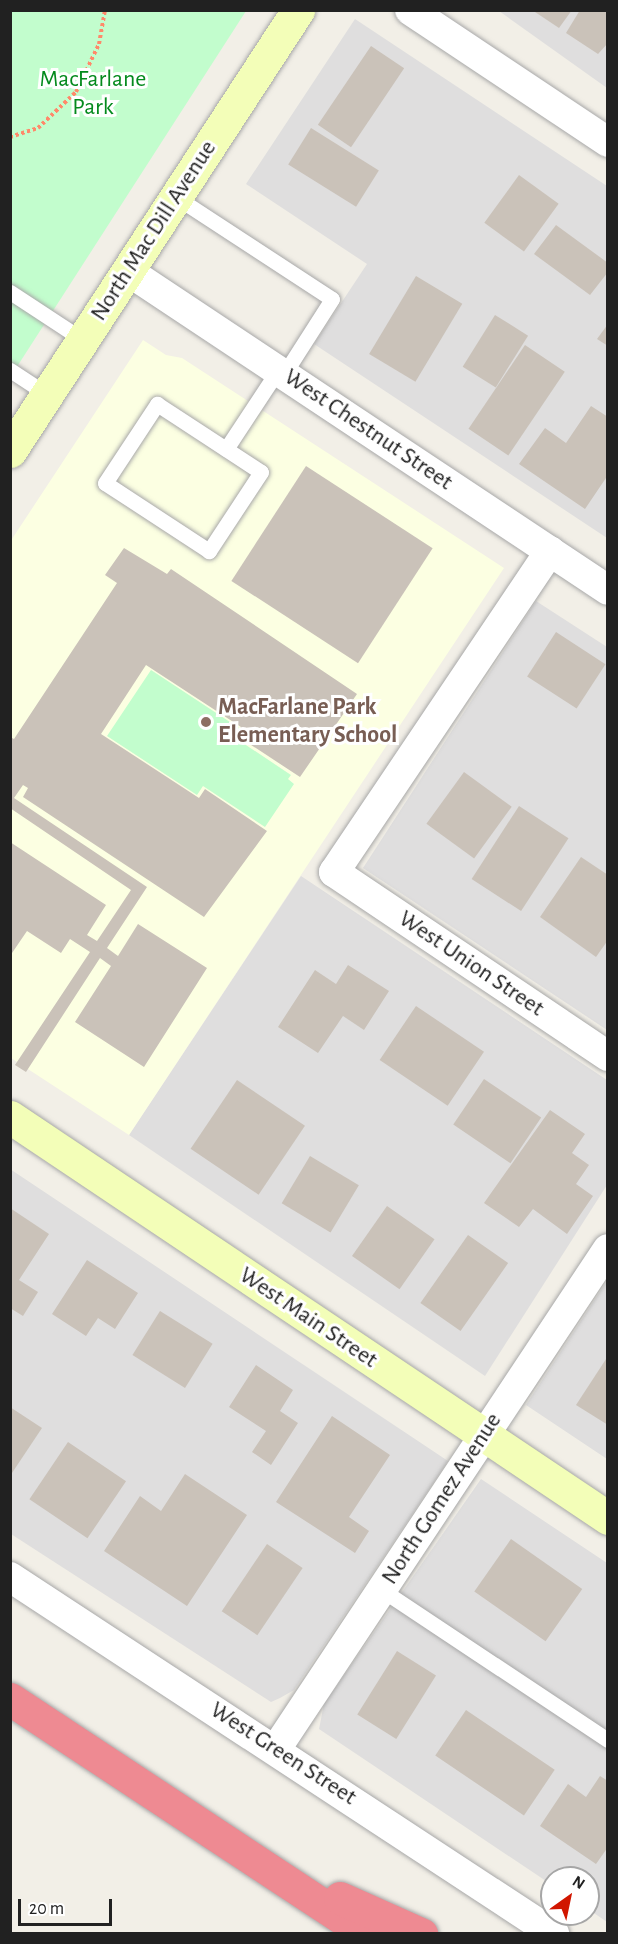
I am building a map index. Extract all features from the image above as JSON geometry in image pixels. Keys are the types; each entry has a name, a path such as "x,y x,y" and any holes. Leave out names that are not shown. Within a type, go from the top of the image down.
{"highway":[{"path":"10,1699 262,1863 366,1934"},
{"path":"262,1863 422,1934"}],"street":[{"name":"North Mac Dill Avenue","path":"10,451 298,10"},
{"path":"410,10 608,142"},
{"name":"West Chestnut Street","path":"128,271 608,590"},
{"name":"West Union Street","path":"550,551 334,872 608,1056"},
{"name":"West Main Street","path":"10,1117 483,1437 608,1518"},
{"name":"North Gomez Avenue","path":"276,1749 608,1249"},
{"name":"West Green Street","path":"10,1577 276,1749 554,1934"}],"lane":[{"path":"177,197 333,299 226,449"},
{"path":"10,292 83,340"},
{"path":"10,370 48,395"},
{"path":"157,404 226,449 261,472 209,551 105,483 157,404"},
{"path":"382,1590 608,1740"}],"path":[{"path":"10,137 38,128 76,92 99,44 105,10"}],"shaded area":[{"path":"499,11 607,11 607,88"},
{"path":"355,19 607,186 607,538 314,344 367,264 246,184"},
{"name":"MacFarlane Park Elementary School","path":"143,340 166,355 182,358 504,568 129,1135 11,1058 10,542"},
{"path":"536,601 607,647 607,1030 363,868"},
{"path":"301,876 607,1080 607,1185 485,1376 129,1135"},
{"path":"10,1169 448,1461 294,1690 280,1698 271,1702 11,1534"},
{"path":"607,1281 607,1459 526,1405"},
{"path":"481,1479 607,1563 607,1922 600,1917 600,1866 540,1866 540,1877 319,1729 324,1704"}],"green space":[{"name":"MacFarlane Park","path":"11,11 246,11 11,376"},
{"path":"151,670 239,728 234,737 291,775 288,779 294,784 265,827 203,786 197,795 107,736"}],"building":[{"path":"532,10 572,10 559,28"},
{"path":"580,10 608,10 608,43 598,54 566,33"},
{"path":"371,46 404,68 351,147 318,125"},
{"path":"311,128 379,170 356,207 288,164"},
{"path":"519,175 559,204 524,252 484,223"},
{"path":"556,225 608,263 608,272 590,295 534,254"},
{"path":"416,276 462,304 415,382 369,354"},
{"path":"495,315 528,336 496,387 463,367"},
{"path":"608,324 608,346 597,339"},
{"path":"525,345 565,372 508,456 469,429"},
{"path":"591,406 608,417 608,475 585,509 519,464 545,428 566,443"},
{"path":"306,466 433,548 358,663 231,581"},
{"path":"124,548 167,574 171,569 357,694 300,777 236,735 241,727 146,665 101,734 199,798 205,789 267,831 204,917 23,797 28,788 23,785 14,798 147,887 107,948 118,956 138,924 207,968 144,1067 75,1022 111,966 100,958 26,1072 15,1065 90,952 70,939 61,953 27,931 10,956 10,842 106,905 87,935 97,941 131,890 10,808 10,737 14,739 117,583 105,575"},
{"path":"556,632 605,664 577,709 527,676"},
{"path":"464,772 512,807 474,858 426,824"},
{"path":"519,806 568,838 521,911 472,879"},
{"path":"581,857 608,875 608,940 596,957 540,917"},
{"path":"348,965 389,991 364,1030 343,1016 318,1053 278,1027 315,970 336,984"},
{"path":"416,1006 484,1052 448,1106 380,1060"},
{"path":"484,1079 541,1118 510,1163 453,1125"},
{"path":"237,1080 305,1126 259,1195 191,1149"},
{"path":"550,1110 585,1134 572,1153 589,1165 576,1184 593,1196 567,1234 533,1209 519,1227 484,1203"},
{"path":"310,1156 359,1185 331,1233 282,1203"},
{"path":"387,1206 435,1239 400,1289 352,1256"},
{"path":"10,1208 49,1234 19,1280 38,1292 23,1316 10,1308"},
{"path":"468,1235 508,1263 461,1331 420,1303"},
{"path":"87,1260 138,1293 115,1329 98,1318 86,1336 52,1314"},
{"path":"160,1311 213,1344 185,1388 132,1355"},
{"path":"608,1356 608,1425 576,1405"},
{"path":"256,1365 293,1390 280,1411 298,1423 271,1465 252,1452 266,1431 229,1407"},
{"path":"10,1407 42,1428 10,1476"},
{"path":"332,1416 390,1455 349,1517 369,1531 355,1553 276,1502"},
{"path":"68,1442 126,1481 87,1538 29,1499"},
{"path":"185,1474 247,1515 187,1606 104,1551 140,1496 161,1511"},
{"path":"511,1539 582,1589 546,1641 474,1591"},
{"path":"267,1544 303,1568 257,1635 222,1611"},
{"path":"397,1651 436,1675 396,1739 357,1715"},
{"path":"466,1710 555,1770 524,1815 435,1756"},
{"path":"600,1776 608,1781 608,1847 596,1864 540,1826 568,1784 586,1797"}],"place":[{"name":"MacFarlane Park Elementary School","path":"206,722"}]}
